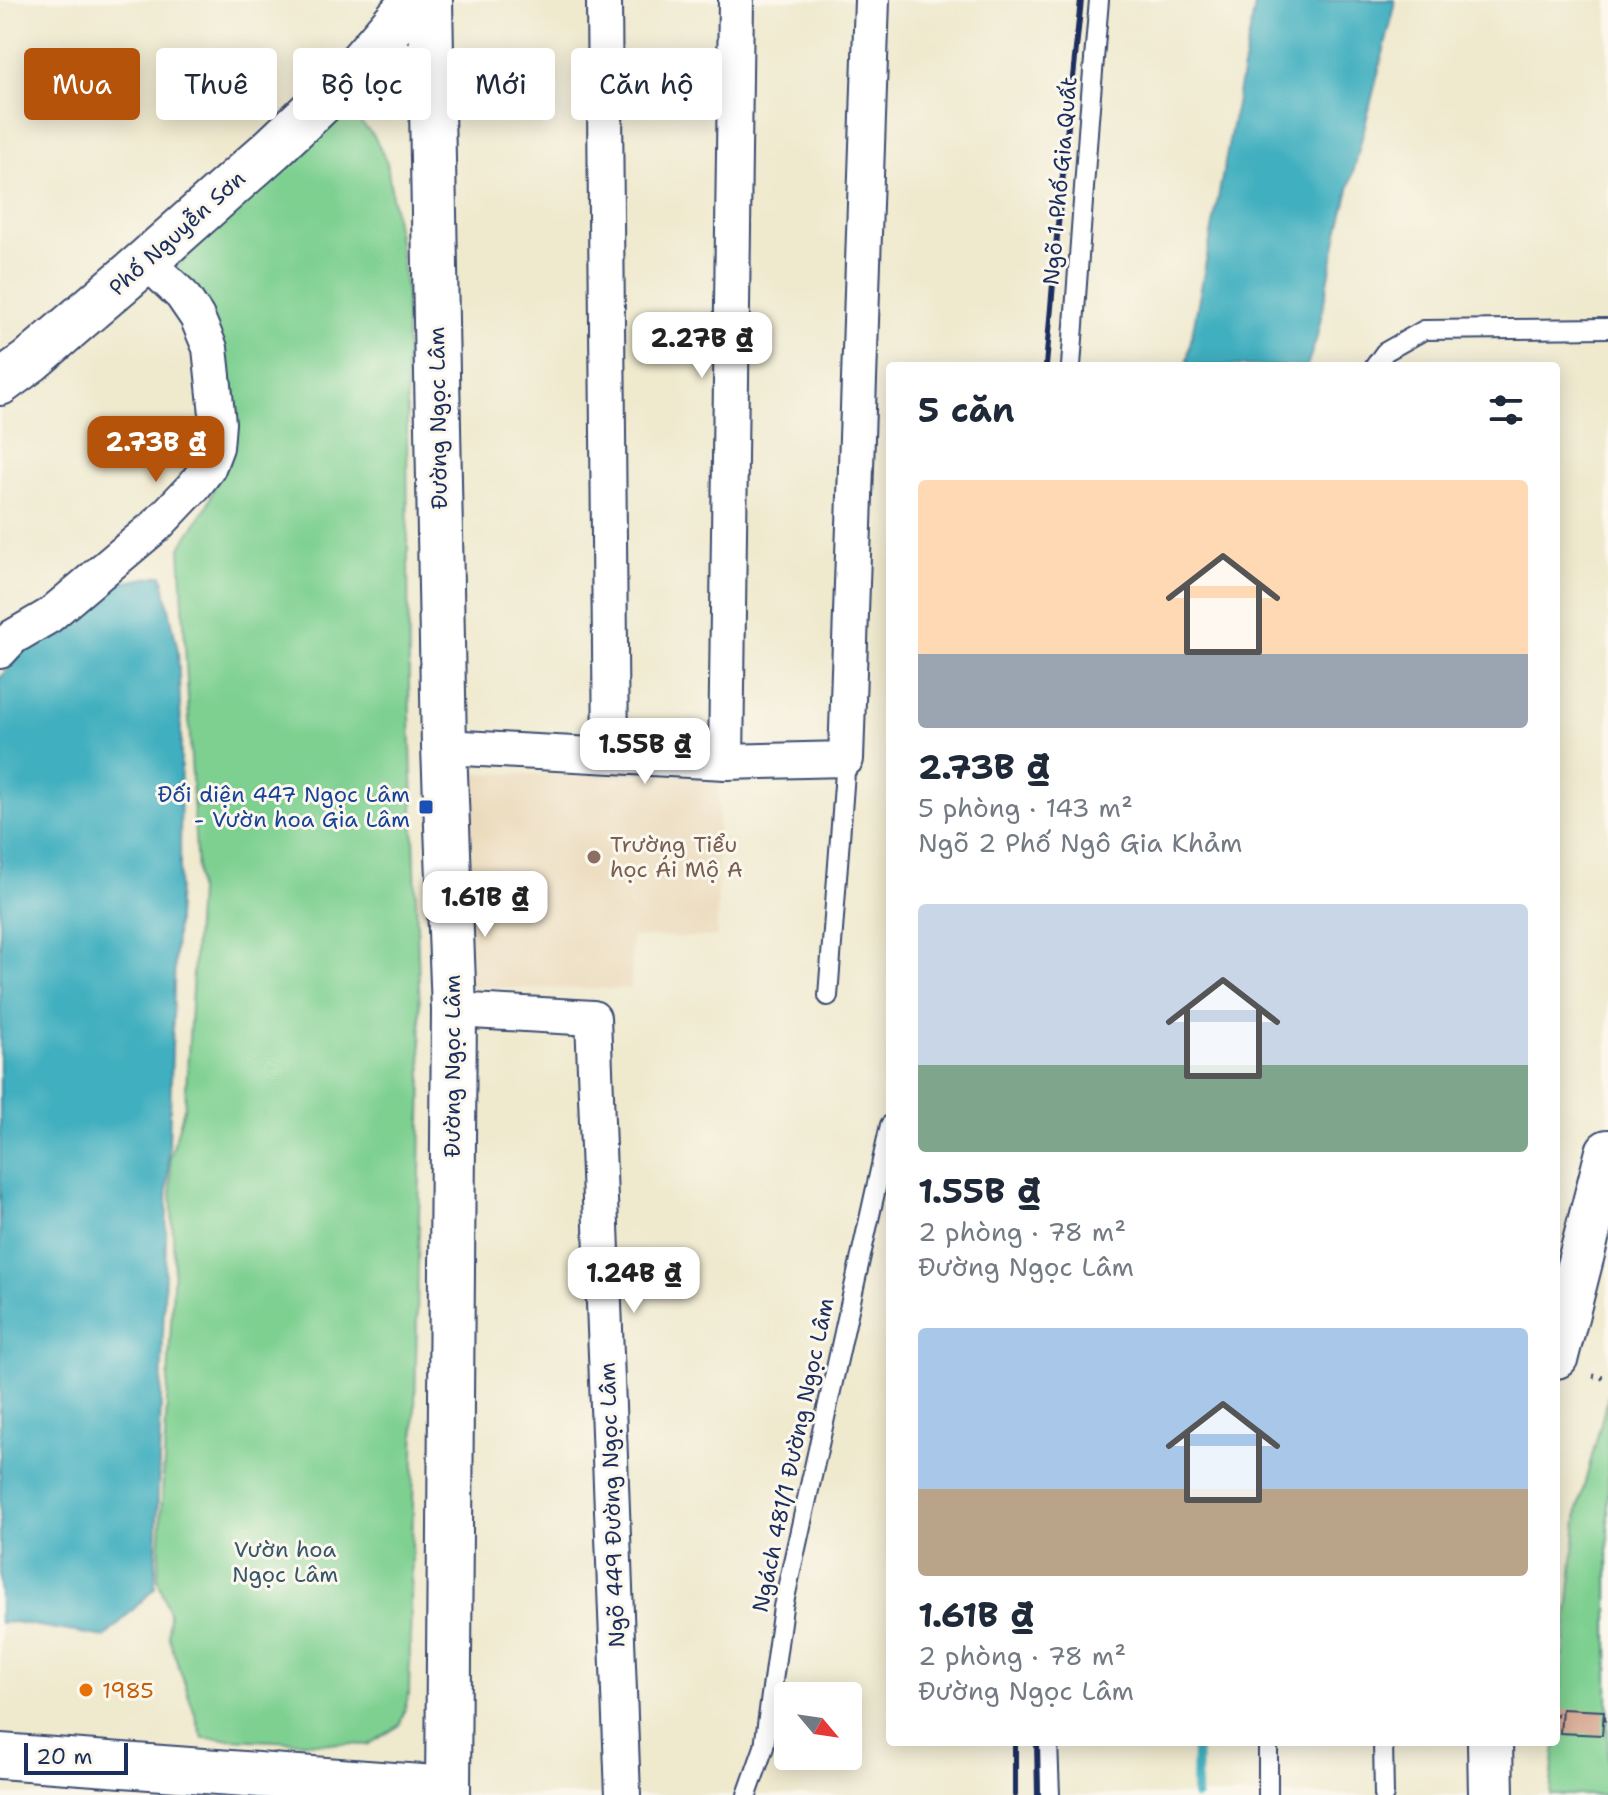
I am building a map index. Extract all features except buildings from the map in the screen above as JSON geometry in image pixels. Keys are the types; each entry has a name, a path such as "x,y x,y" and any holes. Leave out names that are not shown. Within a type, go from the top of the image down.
{"main road":[{"path":"373,48 414,0"},
{"name":"Đường Ngọc Lâm","path":"430,0 431,48"},
{"name":"Đường Ngọc Lâm","path":"431,90 444,747 454,1010 453,1793"},
{"name":"Phố Nguyễn Sơn","path":"0,383 146,261 303,120"},
{"path":"1575,1366 1608,1152"},
{"path":"1490,1746 1491,1795"},
{"path":"0,1756 453,1793"}],"street":[{"path":"604,0 611,755"},
{"path":"726,762 736,0"},
{"path":"444,747 726,762 846,759 872,0"},
{"path":"0,651 13,637 49,616 158,524 208,468 216,447 218,423 210,348 197,317 182,295 146,261"},
{"name":"Ngõ 449 Đường Ngọc Lâm","path":"454,1010 593,1018 623,1795"}],"lane":[{"name":"Ngõ 1 Phố Gia Quất","path":"1071,362 1099,0"},
{"path":"1378,362 1385,352 1424,330 1608,328"},
{"path":"828,996 846,759"},
{"name":"Ngách 481/1 Đường Ngọc Lâm","path":"747,1795 764,1747 783,1607 886,1143"},
{"path":"1048,1746 1050,1795"},
{"path":"1268,1746 1268,1795"},
{"path":"1383,1746 1384,1795"}],"path":[{"path":"1575,1366 1608,1379"}],"shaded area":[{"name":"Trường Tiểu học Ái Mộ A","path":"468,773 719,777 717,937 632,937 631,989 470,987"}],"green space":[{"name":"Vườn hoa Ngọc Lâm","path":"330,120 359,121 374,136 387,163 406,290 409,686 422,1076 409,1694 400,1725 368,1745 203,1738 168,1635 169,1613 158,1579 174,1264 170,1158 185,1105 198,892 180,548 207,506 222,466 220,398 162,280"},
{"path":"1608,1396 1608,1795 1550,1795 1555,1746 1560,1746 1560,1693 1578,1509"}],"water":[{"path":"1256,0 1394,0 1338,233 1317,337 1308,362 1187,362"},
{"path":"162,575 178,651 181,730 180,868 155,1588 105,1637 14,1622 0,1623 0,678 34,637 77,607 115,584"}],"waterway":[{"path":"1196,1795 1197,1746"}],"railway":[{"path":"1046,362 1081,0"},
{"path":"1015,1746 1015,1795"},
{"path":"1037,1746 1038,1795"}],"place":[{"name":"Đối diện 447 Ngọc Lâm - Vườn hoa Gia Lâm","path":"426,807"},
{"name":"Trường Tiểu học Ái Mộ A","path":"594,857"},
{"name":"1985","path":"86,1690"}]}
